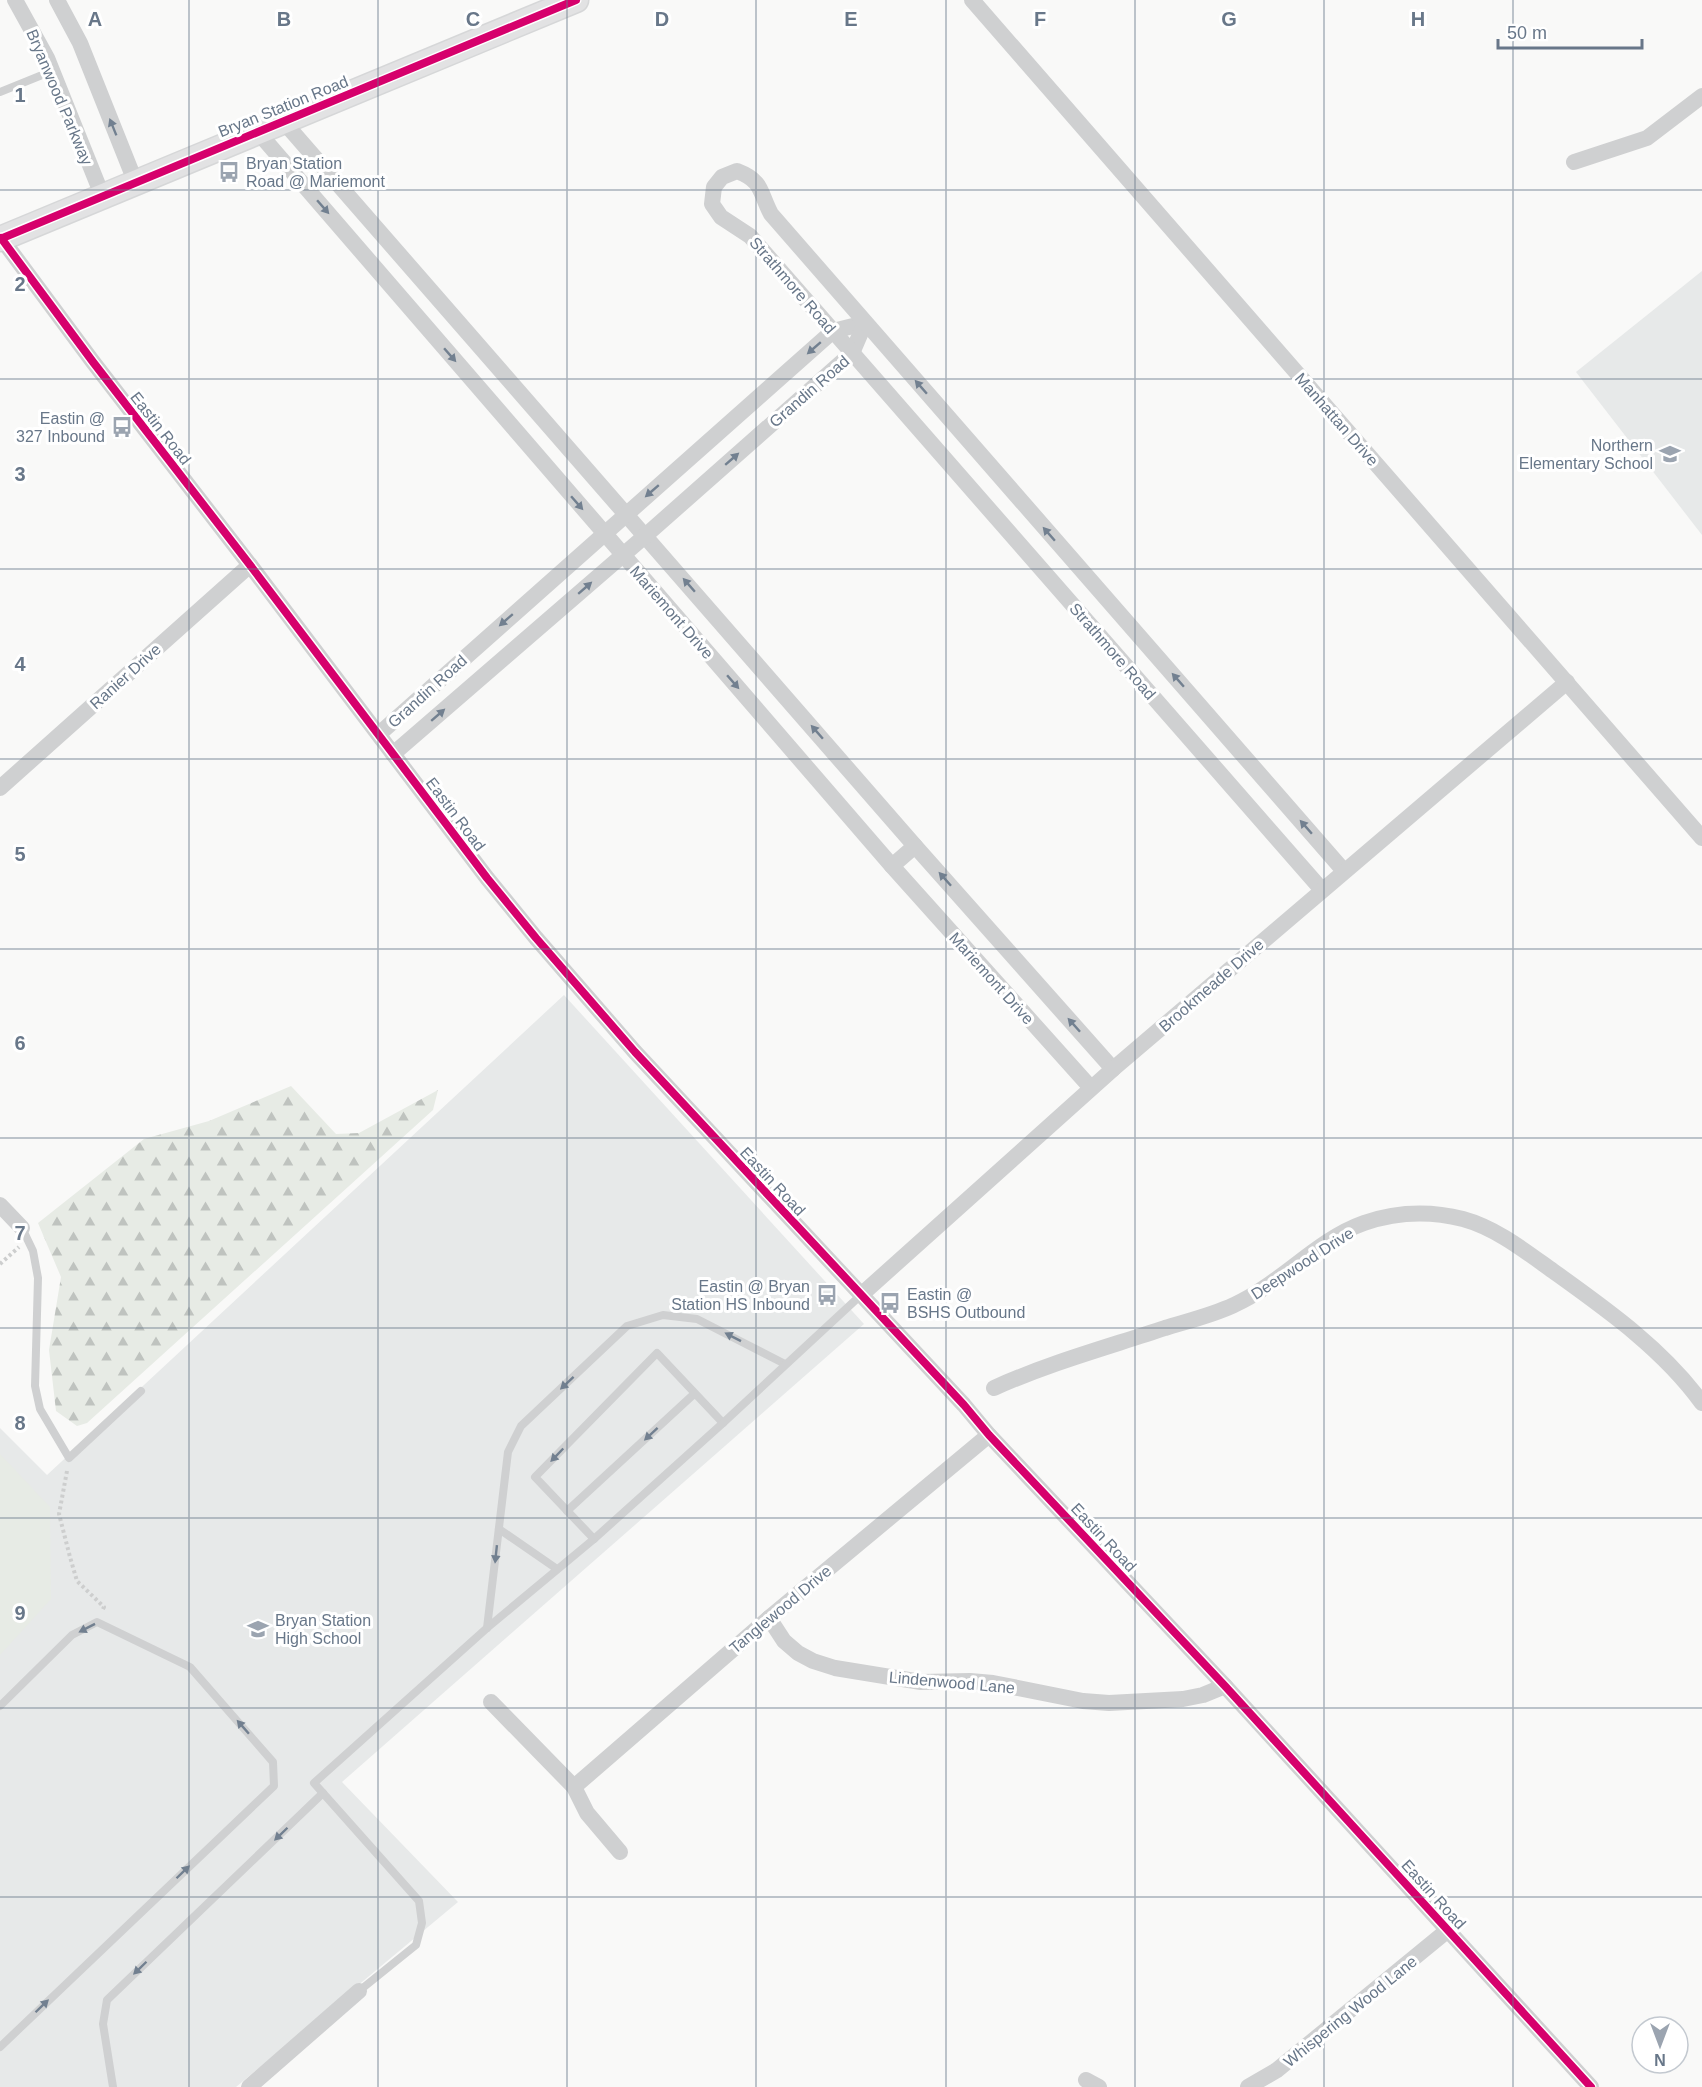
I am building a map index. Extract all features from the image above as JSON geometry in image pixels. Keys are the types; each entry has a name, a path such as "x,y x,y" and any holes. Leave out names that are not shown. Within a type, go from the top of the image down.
{"main road":[{"name":"Bryan Station Road","path":"0,239 575,0"}],"street":[{"name":"Bryanwood Parkway","path":"15,0 52,71 102,195"},
{"path":"57,0 80,43 135,181"},
{"name":"Manhattan Drive","path":"972,0 1702,838"},
{"path":"1574,162 1647,138 1702,96"},
{"name":"Mariemont Drive","path":"283,121 915,846 1113,1069"},
{"name":"Mariemont Drive","path":"258,131 603,534 892,866 1091,1088"},
{"name":"Strathmore Road","path":"1322,890 750,236 721,217 712,204 714,186 722,177 737,171 750,176 760,186 771,214 1344,871"},
{"name":"Eastin Road","path":"0,239 487,878 536,938 635,1052 1225,1686 1591,2087"},
{"name":"Grandin Road","path":"379,734 833,331 865,323"},
{"name":"Grandin Road","path":"393,754 852,353 865,323"},
{"name":"Ranier Drive","path":"0,788 250,565"},
{"name":"Brookmeade Drive","path":"861,1295 1091,1088 1567,682"},
{"path":"892,866 915,846"},
{"path":"0,1205 25,1233"},
{"name":"Deepwood Drive","path":"994,1388 1032,1371 1233,1306 1280,1278 1332,1239 1364,1223 1415,1213 1464,1219 1491,1230 1531,1255 1639,1337 1668,1363 1702,1403"},
{"name":"Tanglewood Drive","path":"574,1787 769,1618 989,1435"},
{"name":"Lindenwood Lane","path":"769,1618 784,1641 798,1653 813,1661 835,1668 921,1682 970,1680 1083,1701 1109,1703 1183,1699 1203,1695 1225,1686"},
{"path":"491,1702 574,1787 587,1813 620,1852"},
{"name":"Whispering Wood Lane","path":"1248,2087 1277,2070 1448,1930"},
{"path":"249,2087 359,1991"}],"lane":[{"path":"0,92 52,71"},
{"path":"25,1233 38,1278 35,1386 40,1409 69,1458 141,1391"},
{"path":"359,1991 416,1945 422,1923 419,1900 314,1783 487,1628 594,1539 723,1424 861,1295"},
{"path":"487,1628 508,1452 521,1426 627,1326 663,1315 697,1319 785,1364"},
{"path":"594,1539 535,1477 657,1353 723,1424"},
{"path":"567,1511 694,1394"},
{"path":"499,1529 557,1569"},
{"path":"0,1706 72,1635 97,1622 190,1667 273,1762 274,1786 0,2047"},
{"path":"113,2087 103,2024 107,2000 323,1793"}],"path":[{"path":"0,1264 25,1233"},
{"path":"69,1458 59,1514 77,1581 104,1607 97,1622"}],"shaded area":[{"name":"Northern Elementary School","path":"1702,271 1702,535 1576,372"},
{"name":"Bryan Station High School","path":"564,995 864,1324 342,1782 458,1902 236,2087 0,2087 0,1428 47,1475"}],"green space":[{"path":"291,1086 336,1134 359,1133 438,1090 433,1110 87,1423 77,1426 56,1411 49,1350 61,1277 38,1223 144,1139 209,1121"},
{"path":"0,1454 50,1507 51,1599 0,1655"}],"cycle path":[{"path":"0,239 576,0"},
{"path":"1,238 487,878 536,938 635,1052 1225,1686 1591,2087"}],"place":[{"name":"Bryan Station Road @ Mariemont","path":"229,172"},
{"name":"Eastin @ 327 Inbound","path":"122,427"},
{"name":"Northern Elementary School","path":"1670,454"},
{"name":"Eastin @ Bryan Station HS Inbound","path":"827,1295"},
{"name":"Eastin @ BSHS Outbound","path":"890,1303"},
{"name":"Bryan Station High School","path":"258,1629"}]}
